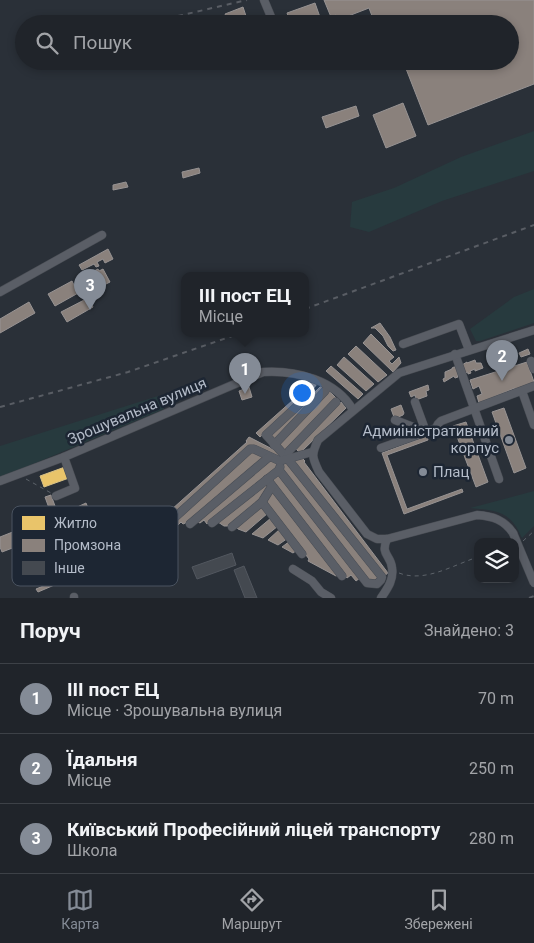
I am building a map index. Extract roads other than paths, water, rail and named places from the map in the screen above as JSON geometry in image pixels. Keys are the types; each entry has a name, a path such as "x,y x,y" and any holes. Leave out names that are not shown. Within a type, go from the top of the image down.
{"street":[{"path":"264,0 270,15"},
{"path":"0,292 102,235"},
{"path":"404,344 459,324 468,350"},
{"path":"534,330 399,373 318,440 312,452 319,472 367,534 377,539 387,539 477,515 498,519 504,522 513,533 534,583"},
{"path":"455,354 499,479"},
{"name":"Зрошувальна вулиця","path":"0,482 64,457 263,372 296,374 319,381 344,396 353,410"},
{"path":"381,448 436,428 441,421 534,386"},
{"path":"274,445 325,392"},
{"path":"522,392 534,425"},
{"path":"279,470 368,583 377,584 382,577 283,459 266,435 306,396"},
{"path":"232,527 262,502 283,459 336,402"},
{"path":"416,402 426,432"},
{"path":"395,420 426,432"},
{"path":"178,515 250,449 254,449 269,457 283,459 312,452"},
{"path":"56,496 76,488 64,457"},
{"path":"190,524 269,457"},
{"path":"212,523 270,483"},
{"path":"270,483 342,576"},
{"path":"262,502 302,554"},
{"path":"381,598 392,579 392,568 384,546 387,539"},
{"path":"293,569 312,581 322,592 331,598"}],"railway":[{"path":"182,15 247,0"},
{"path":"309,308 534,225"},
{"path":"0,407 128,372 229,337"},
{"path":"529,598 534,596"}],"place":[{"name":"Київський Професійний ліцей транспорту","path":"90,310"},
{"name":"Їдальня","path":"502,381"},
{"name":"III пост ЕЦ","path":"245,394"},
{"name":"Адмиіністративний корпус","path":"509,440"},
{"name":"Плац","path":"423,472"}]}
